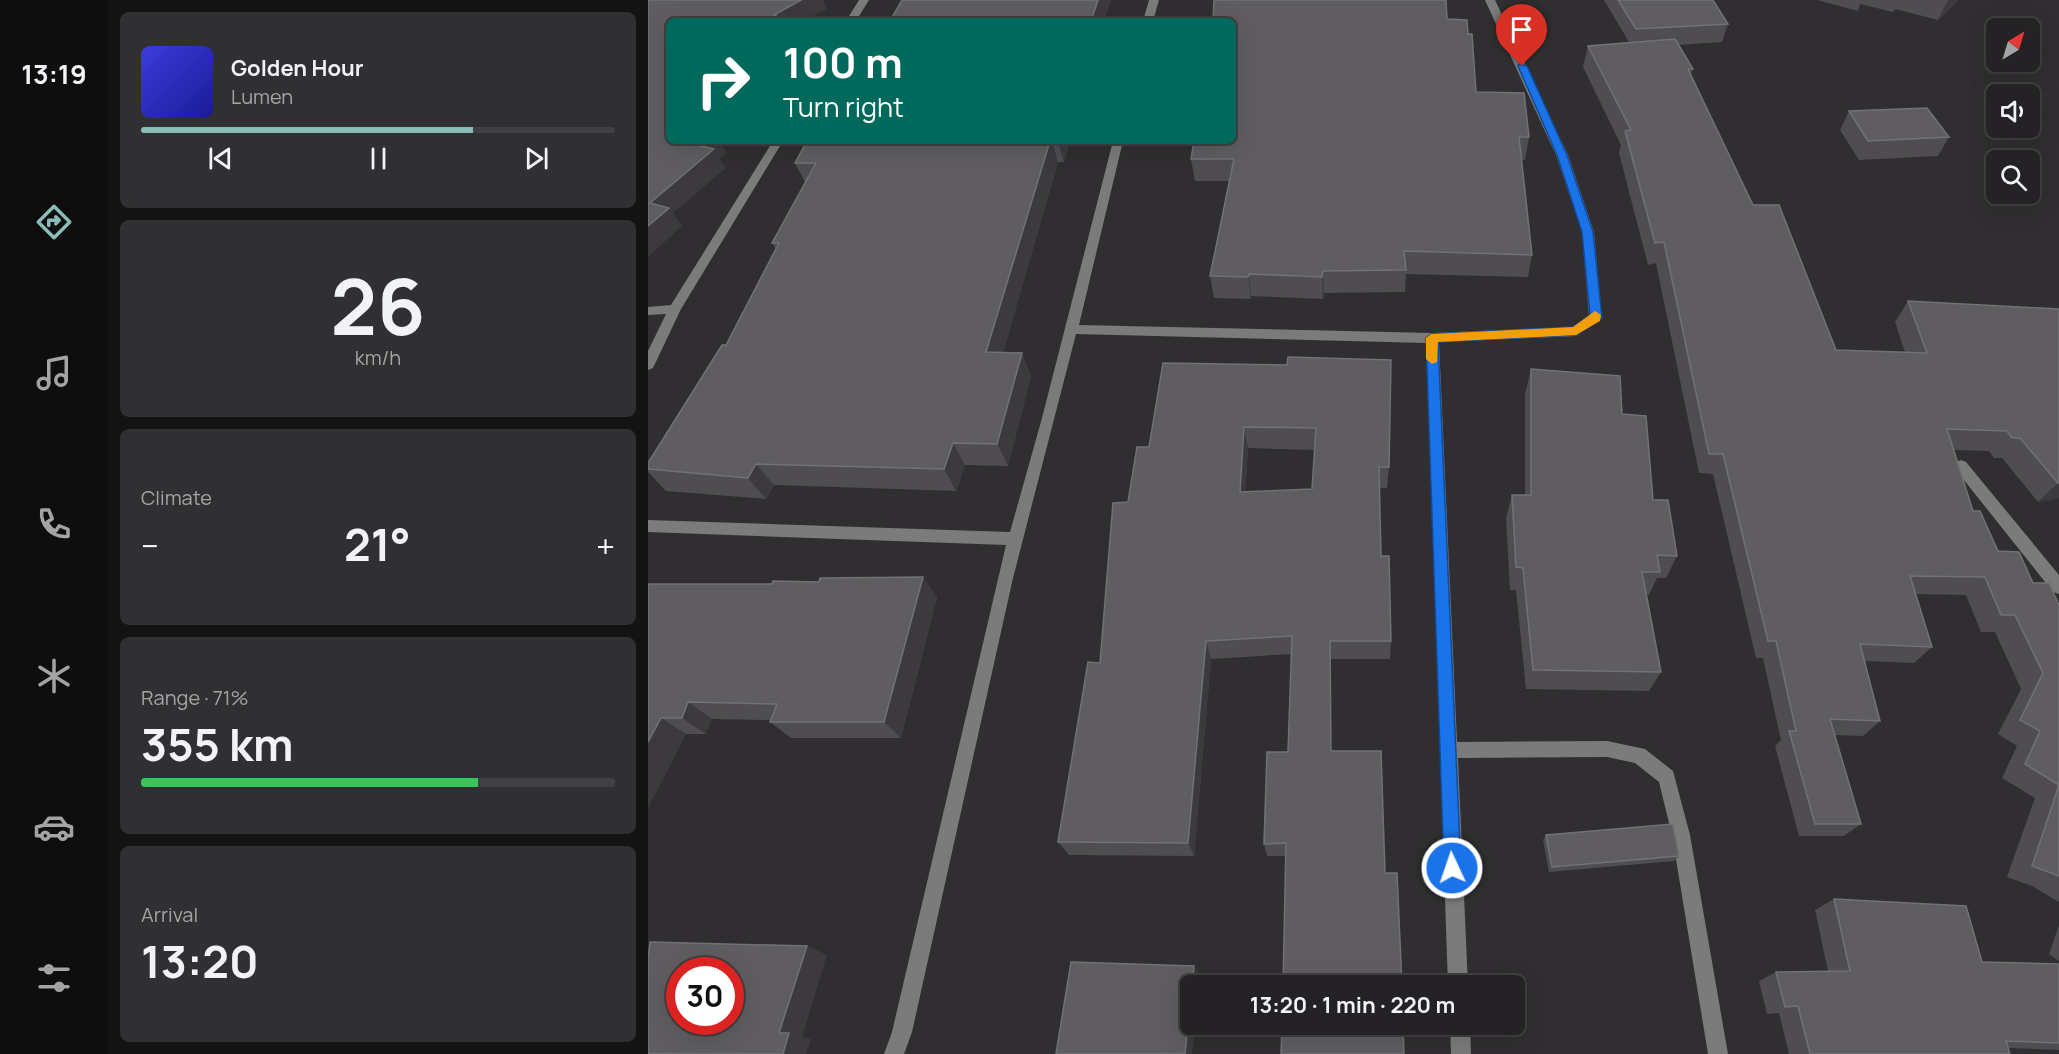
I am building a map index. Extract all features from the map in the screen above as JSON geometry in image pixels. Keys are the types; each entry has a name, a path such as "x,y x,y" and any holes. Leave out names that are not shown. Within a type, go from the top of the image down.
{"street":[{"path":"853,18 864,0"},
{"path":"1149,18 1154,0"},
{"path":"1070,329 1431,338 1576,331 1596,318 1588,232 1562,155 1491,0"},
{"path":"648,365 675,309 776,144"},
{"path":"894,1054 902,1032 1016,539 1049,418 1117,144"},
{"path":"648,311 675,309"},
{"path":"1431,338 1457,975"},
{"path":"1961,466 2059,587"},
{"path":"648,526 1016,539"},
{"path":"1447,750 1607,749 1639,755 1667,777 1681,835 1718,1054"},
{"path":"1460,1035 1461,1054"}],"building":[{"path":"648,0 801,0 774,15 781,18 666,18 666,144 703,144 701,146 714,149 650,203 669,208 648,226"},
{"path":"902,0 1098,0 1092,18 892,18"},
{"path":"1214,0 1446,0 1447,19 1467,20 1468,34 1472,34 1476,92 1524,93 1529,137 1519,137 1532,255 1404,251 1406,270 1323,271 1322,277 1249,274 1248,277 1210,276 1234,159 1191,159 1194,144 1236,144 1236,18 1213,18"},
{"path":"1618,0 1713,0 1728,24 1636,29"},
{"path":"1675,39 1693,69 1688,69 1753,205 1779,205 1836,350 1927,353 1908,301 2059,309 2059,483 2020,438 2012,438 2007,431 1947,429 1973,511 1980,511 1998,551 2019,552 2033,583 2049,583 2059,605 2059,785 2025,764 2040,731 2020,720 2043,673 2015,615 2001,615 1985,577 1910,576 1932,647 1860,644 1880,721 1830,719 1861,824 1815,824 1789,731 1796,731 1776,641 1768,641 1723,454 1709,454 1664,242 1655,243 1625,131 1631,130 1588,46"},
{"path":"1927,108 1949,137 1868,141 1849,111"},
{"path":"805,144 1049,144 986,352 1022,353 997,444 953,443 944,469 756,464 748,478 648,469 648,463 722,345 726,345 779,243 772,243 816,163 795,163"},
{"path":"1288,357 1391,360 1389,467 1379,467 1381,556 1389,556 1391,641 1330,641 1331,751 1381,751 1385,873 1397,873 1402,975 1283,975 1286,843 1264,844 1267,752 1288,752 1292,636 1206,641 1188,843 1058,842 1088,662 1100,663 1113,503 1128,502 1137,447 1149,447 1163,363 1287,365","holes":["1244,427 1316,428 1312,489 1240,492"]},
{"path":"1531,369 1620,376 1622,414 1646,416 1653,500 1668,500 1677,556 1657,555 1660,572 1642,572 1661,672 1533,670 1523,568 1516,567 1512,495 1531,495"},
{"path":"923,577 884,722 770,722 777,704 688,702 682,718 661,718 648,742 648,584 772,584 773,581 819,582 820,578"},
{"path":"2059,785 2059,876 2032,866"},
{"path":"1673,824 1679,856 1552,867 1546,835"},
{"path":"1834,899 1966,906 1982,962 2059,964 2059,1043 2006,1041 2010,1054 1810,1054 1798,1006 1785,1007 1776,972 1850,971"},
{"path":"650,942 807,946 779,1033 789,1033 783,1054 648,1054"},
{"path":"1071,962 1194,966 1193,975 1180,975 1180,1035 1187,1035 1185,1054 1056,1054"},
{"path":"1282,1035 1403,1035 1404,1054 1281,1054"}],"slow traffic":[{"path":"1432,359 1431,338 1576,331 1596,318 1595,315"}],"route":[{"path":"1452,868 1431,338 1576,331 1596,318 1588,232 1562,155 1522,66"}]}
